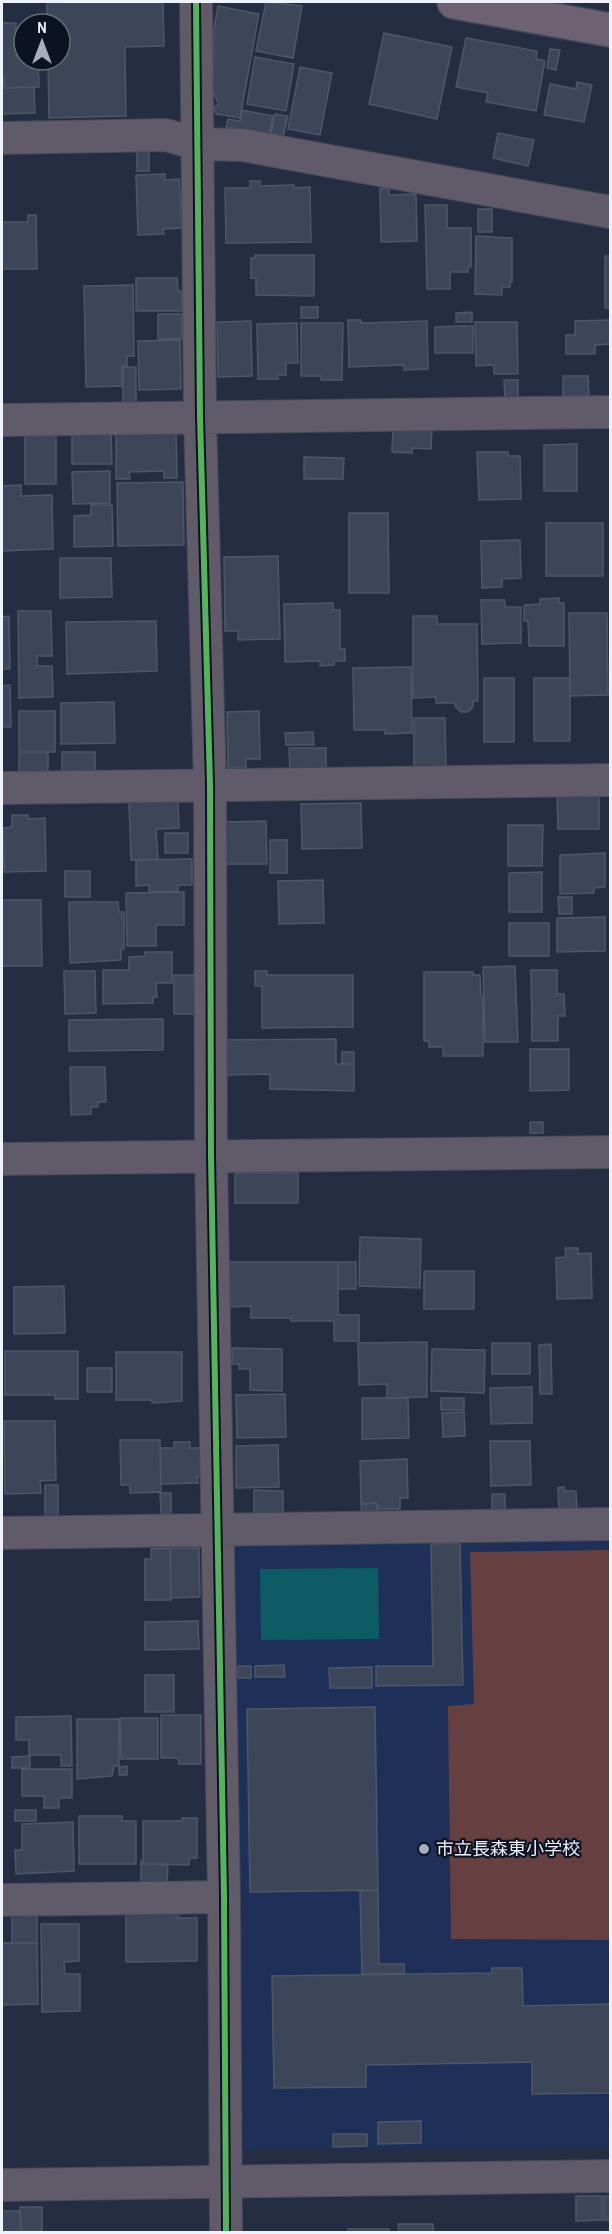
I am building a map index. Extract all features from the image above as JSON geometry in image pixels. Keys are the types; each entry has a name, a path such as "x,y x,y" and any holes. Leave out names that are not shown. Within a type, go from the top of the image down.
{"main road":[{"path":"454,2 610,30"}],"street":[{"path":"196,2 201,416 210,785 211,1156 219,1529 226,2232"},
{"path":"2,138 166,135 197,144 242,144 610,212"},
{"path":"2,420 610,412"},
{"path":"2,788 610,780"},
{"path":"2,1159 610,1152"},
{"path":"2,1533 610,1524"},
{"path":"2,1900 224,1897"},
{"path":"2,2185 610,2176"}],"shaded area":[{"name":"市立長森東小学校","path":"610,1537 610,2148 244,2150 232,1551 241,1542"},
{"path":"610,1550 610,1940 451,1939 448,1706 474,1704 470,1552"},
{"path":"378,1568 379,1639 261,1640 260,1569"}],"building":[{"path":"47,2 163,2 164,46 125,47 126,116 49,118 48,72 72,72 72,12 47,12"},
{"path":"266,2 302,6 293,58 256,51"},
{"path":"218,6 259,14 240,118 217,114 214,111 215,106 219,105 213,91 214,29"},
{"path":"2,23 12,23 12,72 38,72 39,87 4,88 4,77 2,77"},
{"path":"384,33 452,47 437,119 369,104"},
{"path":"466,38 537,51 536,59 545,61 536,111 486,102 488,93 456,87"},
{"path":"550,49 560,50 556,70 547,68"},
{"path":"255,57 294,64 286,111 247,104"},
{"path":"300,67 332,73 320,135 288,129"},
{"path":"2,77 4,77 4,88 34,87 35,113 2,114"},
{"path":"577,82 592,85 584,122 544,115 550,84 576,89"},
{"path":"242,110 273,116 269,135 226,127 228,119 240,121"},
{"path":"275,114 288,116 283,136 271,133"},
{"path":"498,133 534,140 528,166 493,158"},
{"path":"137,151 149,151 149,171 137,171"},
{"path":"165,174 165,180 179,179 182,228 163,229 164,234 138,235 136,175"},
{"path":"250,181 260,181 260,186 310,187 311,242 226,243 225,188 250,188"},
{"path":"389,188 389,195 416,194 417,241 381,242 380,189"},
{"path":"425,205 447,205 447,228 471,228 471,267 468,267 468,272 450,272 450,289 427,289"},
{"path":"478,209 492,209 492,232 478,232"},
{"path":"28,215 36,215 37,269 2,269 2,222 28,222"},
{"path":"476,236 512,238 512,282 510,282 510,287 502,287 502,295 475,294"},
{"path":"255,255 314,255 314,296 256,295 256,278 251,278 251,258 255,258"},
{"path":"605,256 610,256 610,308 605,308"},
{"path":"136,278 177,278 178,291 182,291 182,311 136,311"},
{"path":"133,285 134,356 127,356 127,366 122,366 122,386 86,387 84,286"},
{"path":"301,307 318,307 318,318 301,318"},
{"path":"472,312 472,322 456,322 456,313"},
{"path":"158,314 182,314 182,339 158,339"},
{"path":"348,320 361,320 361,323 427,321 428,369 404,370 404,365 349,367"},
{"path":"610,320 610,344 595,345 595,354 566,354 566,335 575,335 575,321"},
{"path":"251,321 252,376 218,377 217,322"},
{"path":"475,322 517,322 518,374 494,374 494,365 476,366"},
{"path":"297,323 298,363 286,363 286,375 278,375 278,379 258,379 257,324"},
{"path":"301,323 343,323 342,380 321,380 321,376 301,376"},
{"path":"473,326 473,353 435,353 435,327"},
{"path":"180,340 181,389 139,390 138,341"},
{"path":"123,367 136,367 136,403 123,403"},
{"path":"563,376 588,376 589,398 563,398"},
{"path":"504,380 518,380 518,399 505,400"},
{"path":"393,426 432,427 431,449 412,448 412,453 392,452"},
{"path":"176,429 177,478 164,478 164,471 129,472 130,479 116,479 116,430"},
{"path":"111,430 112,464 72,464 72,431"},
{"path":"25,434 56,434 56,484 25,484"},
{"path":"577,444 577,491 544,491 544,445"},
{"path":"477,452 508,452 508,456 520,456 521,499 479,500"},
{"path":"304,457 344,458 343,479 304,479"},
{"path":"110,471 110,503 73,504 72,472"},
{"path":"183,482 184,545 118,546 117,483"},
{"path":"21,485 21,496 52,495 53,549 2,551 2,486"},
{"path":"91,505 112,505 113,546 74,547 74,516 91,515"},
{"path":"349,513 388,513 389,593 349,593"},
{"path":"546,523 603,523 603,576 546,576"},
{"path":"520,540 521,578 502,579 502,587 482,588 481,541"},
{"path":"278,556 280,639 238,640 238,631 225,631 224,557"},
{"path":"60,558 111,558 112,597 60,598"},
{"path":"559,598 559,603 564,603 564,646 529,646 528,621 524,621 524,605 540,604 540,599"},
{"path":"481,600 505,600 505,607 521,607 521,643 482,644"},
{"path":"333,603 333,610 340,610 340,649 345,649 345,661 334,661 334,665 320,666 320,661 285,662 284,604"},
{"path":"18,611 51,611 52,656 37,656 37,666 52,666 53,697 19,698"},
{"path":"569,613 607,613 608,695 570,696"},
{"path":"9,616 10,669 2,669 2,617"},
{"path":"413,616 437,616 437,624 477,624 478,701 473,701 473,707 468,712 461,712 455,703 436,703 436,697 413,698"},
{"path":"156,621 157,671 67,674 66,622"},
{"path":"411,667 412,733 385,734 385,730 354,730 353,668"},
{"path":"484,678 514,678 514,742 484,742"},
{"path":"534,678 570,678 570,741 534,741"},
{"path":"10,685 11,727 2,727 2,686"},
{"path":"114,702 115,743 61,744 61,703"},
{"path":"19,711 55,711 55,752 19,752"},
{"path":"259,711 260,759 246,759 246,768 228,768 227,712"},
{"path":"414,718 445,718 446,767 414,768"},
{"path":"313,732 314,745 286,745 285,733"},
{"path":"289,748 326,748 326,774 290,774"},
{"path":"19,752 48,752 48,775 19,775"},
{"path":"62,752 95,752 95,774 62,774"},
{"path":"599,795 599,829 558,829 557,796"},
{"path":"178,800 179,828 156,829 158,860 131,860 129,802"},
{"path":"361,803 362,848 302,849 301,804"},
{"path":"12,815 28,815 28,819 45,818 46,871 4,872 3,828 12,827"},
{"path":"266,821 267,864 222,864 222,822"},
{"path":"508,825 543,825 542,866 508,866"},
{"path":"165,833 188,833 188,853 165,853"},
{"path":"270,840 287,840 287,873 270,873"},
{"path":"605,853 605,887 594,888 594,893 560,894 560,855"},
{"path":"192,859 192,885 178,885 178,891 149,892 149,885 136,886 136,860"},
{"path":"65,871 90,871 90,897 65,897"},
{"path":"542,872 542,912 509,912 509,873"},
{"path":"323,880 324,923 279,924 278,881"},
{"path":"184,892 184,925 156,925 156,946 127,946 126,893"},
{"path":"558,897 572,897 572,914 559,914"},
{"path":"2,900 41,900 42,966 2,966"},
{"path":"69,902 118,902 119,912 124,912 124,949 121,949 121,960 70,963"},
{"path":"605,917 605,951 557,952 557,918"},
{"path":"509,923 549,923 549,956 509,956"},
{"path":"145,952 172,952 172,983 156,983 157,997 153,997 153,1003 103,1004 103,970 129,970 129,957 145,956"},
{"path":"515,966 518,1042 485,1042 483,967"},
{"path":"531,970 557,970 557,994 564,994 565,1016 558,1016 558,1041 532,1041"},
{"path":"64,971 95,971 96,1013 65,1014"},
{"path":"255,971 267,971 267,975 353,975 353,1027 262,1028 262,986 255,986"},
{"path":"424,972 473,972 473,975 480,975 481,997 483,997 483,1056 443,1056 443,1047 429,1047 429,1041 424,1041"},
{"path":"174,975 194,975 195,1014 174,1014"},
{"path":"163,1019 163,1050 69,1051 69,1020"},
{"path":"336,1039 336,1064 354,1064 354,1091 270,1089 270,1074 225,1075 224,1040"},
{"path":"530,1049 569,1049 569,1090 530,1091"},
{"path":"342,1052 354,1052 354,1064 342,1064"},
{"path":"70,1067 105,1067 106,1102 98,1102 98,1107 91,1107 91,1114 71,1115"},
{"path":"530,1122 543,1122 543,1133 530,1133"},
{"path":"235,1173 298,1173 298,1203 235,1203"},
{"path":"360,1237 421,1239 420,1288 359,1286"},
{"path":"565,1248 578,1248 578,1254 591,1253 592,1298 557,1299 556,1258 566,1257"},
{"path":"229,1262 338,1262 338,1315 359,1315 359,1341 334,1341 334,1321 251,1318 251,1306 230,1307"},
{"path":"338,1262 356,1262 356,1289 338,1289"},
{"path":"424,1271 474,1271 474,1309 424,1309"},
{"path":"64,1286 65,1333 14,1334 14,1287"},
{"path":"427,1342 427,1397 387,1398 387,1384 359,1385 358,1343"},
{"path":"492,1343 530,1343 530,1374 492,1374"},
{"path":"551,1344 552,1394 540,1394 539,1345"},
{"path":"232,1348 282,1349 282,1391 250,1390 250,1369 239,1369 239,1364 232,1364"},
{"path":"432,1349 485,1350 484,1393 431,1391"},
{"path":"5,1351 78,1351 78,1399 55,1399 55,1395 5,1395"},
{"path":"116,1352 182,1352 182,1401 152,1403 152,1400 116,1400"},
{"path":"87,1368 112,1368 112,1392 87,1392"},
{"path":"532,1387 532,1423 491,1424 490,1388"},
{"path":"285,1394 286,1437 237,1438 236,1395"},
{"path":"362,1398 408,1398 409,1438 362,1439"},
{"path":"441,1398 464,1398 464,1410 441,1410"},
{"path":"464,1412 465,1436 443,1437 442,1413"},
{"path":"4,1421 55,1421 56,1480 40,1481 41,1493 5,1494"},
{"path":"120,1440 160,1440 161,1492 130,1493 130,1485 121,1485"},
{"path":"490,1441 530,1441 531,1485 491,1486"},
{"path":"174,1442 190,1442 190,1448 201,1448 202,1477 197,1477 198,1483 161,1484 160,1448 174,1448"},
{"path":"278,1445 279,1487 236,1488 236,1446"},
{"path":"407,1459 408,1498 400,1498 400,1509 378,1509 377,1503 361,1504 360,1461"},
{"path":"45,1485 58,1485 58,1518 45,1518"},
{"path":"564,1487 564,1491 576,1491 577,1510 559,1510 558,1488"},
{"path":"254,1490 283,1491 283,1513 254,1513"},
{"path":"160,1493 171,1493 171,1514 161,1514"},
{"path":"492,1494 505,1494 505,1512 492,1512"},
{"path":"377,1503 378,1513 362,1515 361,1504"},
{"path":"460,1543 463,1685 376,1686 376,1666 433,1666 431,1544"},
{"path":"170,1548 171,1600 145,1600 145,1559 151,1559 151,1549"},
{"path":"170,1548 199,1548 200,1597 171,1598"},
{"path":"198,1621 199,1649 145,1650 145,1622"},
{"path":"284,1665 285,1677 255,1677 255,1666"},
{"path":"238,1666 251,1666 251,1678 238,1678"},
{"path":"372,1667 372,1688 330,1688 329,1668"},
{"path":"145,1675 174,1675 174,1712 145,1712"},
{"path":"375,1707 378,1890 250,1892 247,1709"},
{"path":"161,1715 201,1715 201,1764 179,1764 178,1758 161,1758"},
{"path":"71,1716 72,1766 61,1766 61,1755 29,1755 29,1740 16,1740 16,1717"},
{"path":"120,1718 158,1718 158,1759 121,1759"},
{"path":"77,1719 119,1719 119,1766 114,1766 112,1776 77,1779"},
{"path":"30,1756 30,1768 12,1768 12,1757"},
{"path":"127,1766 127,1775 119,1775 119,1767"},
{"path":"22,1769 72,1769 72,1798 59,1798 59,1808 44,1808 44,1796 22,1796"},
{"path":"15,1810 36,1810 36,1821 15,1821"},
{"path":"79,1816 122,1816 122,1821 136,1821 136,1864 79,1864"},
{"path":"182,1818 197,1818 197,1858 189,1858 189,1865 143,1864 143,1821 182,1821"},
{"path":"73,1822 74,1871 16,1874 15,1850 22,1850 22,1824"},
{"path":"141,1861 143,1864 168,1864 167,1885 141,1884"},
{"path":"378,1890 379,1964 404,1964 404,1974 362,1974 360,1891"},
{"path":"37,1912 37,1943 12,1943 12,1913"},
{"path":"178,1913 178,1918 197,1918 197,1961 126,1962 126,1914"},
{"path":"41,1924 79,1924 79,1961 64,1962 65,1974 80,1974 80,2011 42,2012"},
{"path":"2,1943 37,1943 38,2004 2,2005"},
{"path":"492,1968 522,1968 523,2006 610,2004 610,2093 532,2094 532,2062 366,2065 366,2087 274,2088 272,1976 492,1973"},
{"path":"421,2121 421,2143 378,2144 378,2122"},
{"path":"333,2134 367,2134 367,2146 333,2147"},
{"path":"576,2196 602,2196 602,2220 576,2221"},
{"path":"604,2196 610,2196 610,2220 604,2220"},
{"path":"20,2207 42,2207 42,2231 21,2231"},
{"path":"2,2211 20,2211 21,2231 42,2232 2,2232"},
{"path":"398,2224 433,2224 433,2232 399,2232"},
{"path":"348,2229 389,2229 389,2232 348,2232"}],"cycle path":[{"path":"196,2 200,416 210,785 211,1156 224,1897 226,2232"}],"place":[{"name":"市立長森東小学校","path":"424,1849"}]}
